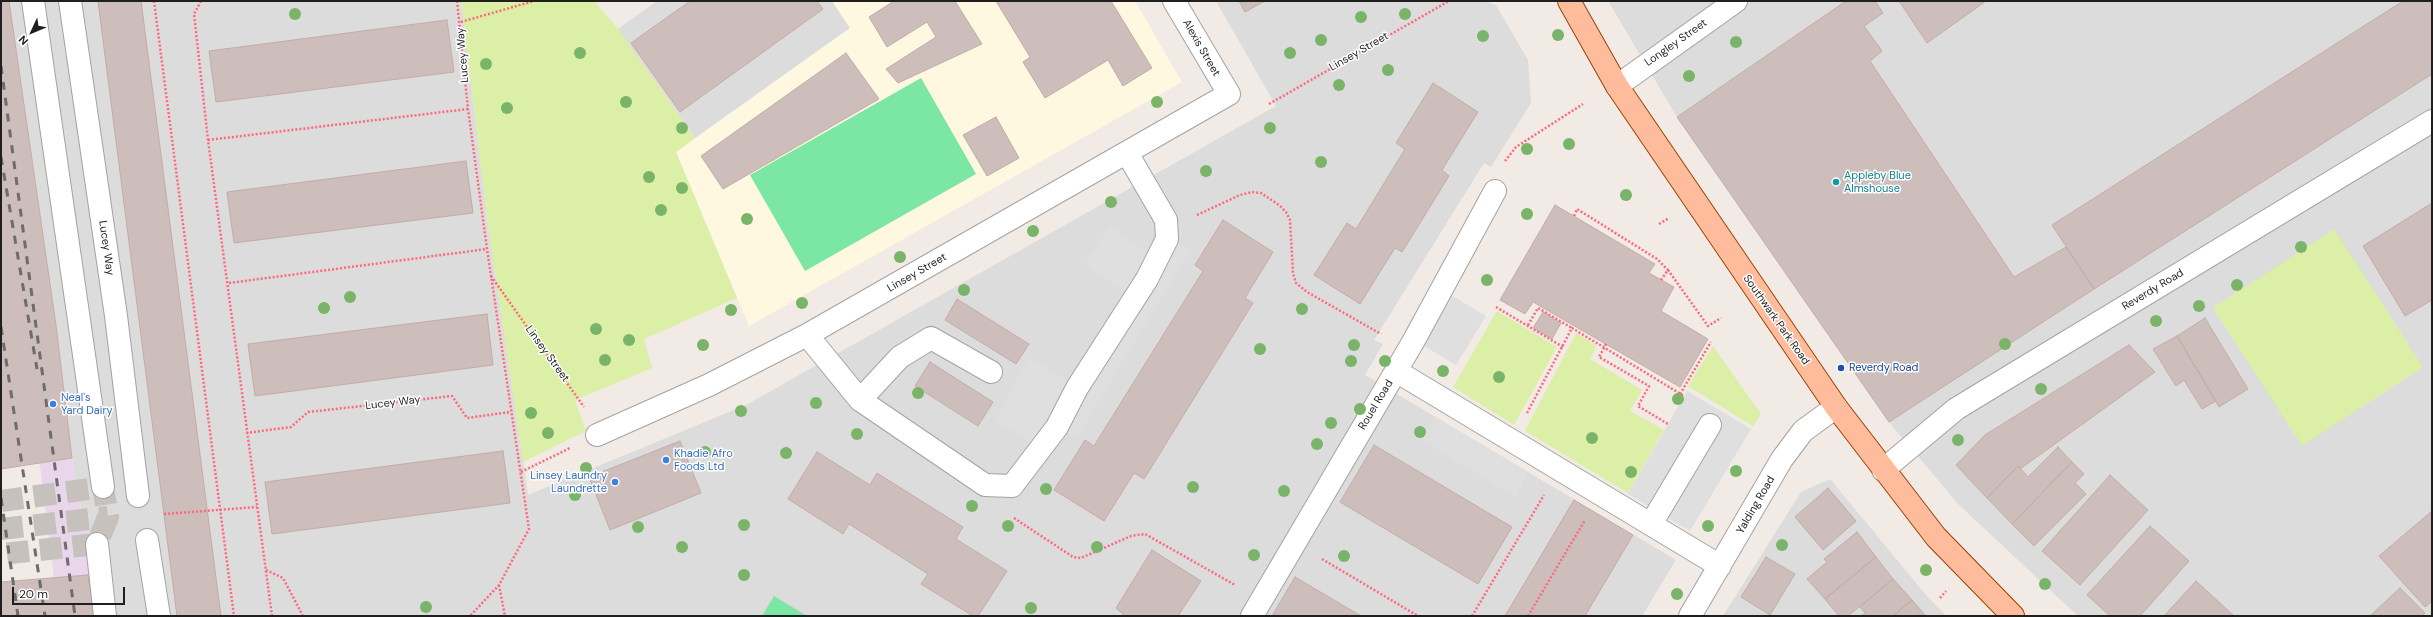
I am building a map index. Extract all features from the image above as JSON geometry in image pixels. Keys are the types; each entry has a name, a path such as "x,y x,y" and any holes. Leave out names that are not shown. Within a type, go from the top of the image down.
{"main road":[{"name":"Southwark Park Road","path":"1569,1 1617,86 1836,407 1936,537 2013,616"}],"street":[{"path":"33,1 103,487"},
{"name":"Lucey Way","path":"70,1 116,316 138,496"},
{"name":"Alexis Street","path":"1174,1 1229,94"},
{"name":"Longley Street","path":"1617,86 1736,1"},
{"name":"Linsey Street","path":"597,435 715,382 807,335 1229,94"},
{"name":"Reverdy Road","path":"1883,470 1956,409 2432,121"},
{"path":"807,335 860,400 985,485 1012,486 1057,427 1077,388 1147,279 1167,239 1166,220 1127,153"},
{"name":"Rouel Road","path":"1252,616 1396,371 1495,191"},
{"path":"860,400 900,357 931,338 991,372"},
{"path":"1396,371 1720,566"},
{"name":"Yalding Road","path":"1690,616 1786,453 1803,431 1836,407"},
{"path":"1650,524 1710,426"},
{"path":"146,540 159,616"},
{"path":"97,544 105,616"}],"path":[{"path":"154,1 234,616"},
{"path":"201,1 194,14 208,140 229,283 246,433 272,616"},
{"name":"Lucey Way","path":"457,1 468,109 487,249 510,412 530,529 499,585 470,616"},
{"path":"460,22 534,1"},
{"name":"Linsey Street","path":"1269,104 1449,1"},
{"path":"1495,191 1499,173 1511,153 1583,104"},
{"path":"208,140 468,109"},
{"path":"1166,220 1192,217 1240,195 1252,192 1261,193 1283,208 1290,220 1293,273 1296,283 1307,292 1380,334 1386,334"},
{"path":"1574,216 1577,209 1657,259 1668,270 1708,326 1721,318"},
{"path":"1659,224 1668,218"},
{"path":"229,283 487,249"},
{"path":"1661,280 1668,270"},
{"name":"Linsey Street","path":"491,276 584,405 597,435"},
{"path":"1496,307 1563,347"},
{"path":"1528,325 1538,308 1684,396"},
{"path":"1512,440 1572,328"},
{"path":"1680,394 1711,342"},
{"path":"1606,344 1599,357 1649,386 1638,406 1668,424"},
{"name":"Lucey Way","path":"246,433 291,428 308,412 452,396 467,418 510,412"},
{"path":"521,472 597,435"},
{"path":"1472,616 1559,469"},
{"path":"157,514 257,508"},
{"path":"1010,515 1073,557 1081,558 1132,536 1146,534 1239,588"},
{"path":"1528,616 1587,518"},
{"path":"1294,543 1418,616"},
{"path":"266,570 283,578 302,616"},
{"path":"499,585 505,616"}],"shaded area":[{"path":"9,1 461,1 488,224 528,495 746,405 1276,106 1216,1 1485,1 1496,5 1528,60 1531,103 1491,167 1484,163 1374,340 1383,344 1365,375 1676,560 1642,616 98,616 93,575 72,458 56,325"},
{"path":"657,1 832,1 850,28 695,138 618,29"},
{"path":"832,1 1135,1 1182,82 749,326 676,152 850,28"},
{"path":"1608,1 2432,1 2432,616 2078,616 1959,505 1889,422 1797,267 1677,117"},
{"path":"1110,226 1157,259 1167,239 1191,249 1076,439 1057,427 1040,449 995,420 1029,357 1076,387 1135,297 1084,264"},
{"path":"1449,294 1486,316 1456,365 1419,343"},
{"path":"56,325 72,458 93,575 98,616 59,616 23,331"},
{"path":"1687,391 1751,429 1690,531 1628,494"},
{"path":"1434,416 1528,472 1516,497 1421,440"},
{"path":"1830,479 1927,596 1946,616 1723,616 1801,492"}],"green space":[{"path":"461,1 594,1 618,29 695,138 676,152 737,298 644,339 652,368 575,400 586,431 523,462 488,224"},
{"path":"921,78 976,174 805,271 750,175"},
{"path":"2334,229 2423,367 2302,446 2213,308"},
{"path":"1497,311 1557,347 1514,425 1453,387"},
{"path":"1576,333 1597,346 1590,359 1642,390 1630,411 1664,430 1628,493 1525,431"},
{"path":"1713,346 1761,414 1753,426 1688,386"},
{"path":"774,596 807,616 762,616"}],"building":[{"path":"1,1 9,1 56,325 72,458 1,469"},
{"path":"98,1 141,1 221,616 177,616"},
{"path":"690,1 817,1 823,9 680,112 631,43"},
{"path":"894,1 955,1 982,44 898,83 886,69 936,37 927,22 887,47 869,17"},
{"path":"996,1 1111,1 1152,68 1123,86 1108,60 1045,98 1023,62 1030,57"},
{"path":"1239,1 1265,1 1245,12"},
{"name":"Appleby Blue Almshouse","path":"1846,1 1875,1 1883,13 1864,26 1882,51 1870,61 2014,277 2066,247 2094,289 1889,422 1677,117"},
{"path":"1899,1 1986,1 1927,43"},
{"path":"2403,1 2432,1 2432,74 2094,289 2052,225"},
{"path":"447,20 454,72 216,102 209,51"},
{"path":"846,53 879,99 723,189 701,156"},
{"path":"1433,83 1478,112 1442,170 1449,176 1402,252 1395,248 1360,304 1314,275 1347,223 1356,229 1405,149 1396,143"},
{"path":"996,117 1019,158 987,176 963,135"},
{"path":"466,161 473,213 234,243 227,192"},
{"path":"2432,203 2432,300 2405,316 2363,246"},
{"path":"1555,205 1655,264 1649,273 1674,287 1661,311 1708,339 1680,387 1533,302 1525,314 1500,300"},
{"path":"1223,220 1273,252 1245,298 1253,303 1144,479 1134,473 1104,521 1054,490 1085,440 1094,446 1203,271 1195,265"},
{"path":"957,299 1029,344 1016,364 945,320"},
{"path":"1543,312 1561,323 1552,339 1533,328"},
{"path":"487,314 493,365 255,396 248,344"},
{"path":"2205,318 2248,389 2219,407 2177,336"},
{"path":"2177,336 2216,401 2202,409 2184,380 2176,386 2153,349"},
{"path":"2129,345 2155,372 2020,469 2018,466 1987,498 1956,465 1985,435"},
{"path":"930,362 993,402 978,426 915,386"},
{"path":"680,441 701,493 610,530 589,477"},
{"path":"1374,445 1512,527 1478,584 1340,502"},
{"path":"2058,447 2072,462 2012,524 1987,498 2018,466 2028,477"},
{"path":"503,451 510,503 272,534 265,482"},
{"path":"817,452 870,485 877,473 963,527 956,539 1007,571 978,616 973,616 921,584 928,574 849,524 843,534 788,499"},
{"path":"2072,462 2084,474 2075,483 2086,494 2034,546 2012,524"},
{"path":"2110,475 2148,510 2080,585 2042,551"},
{"path":"1828,488 1856,521 1823,550 1795,517"},
{"path":"1574,500 1633,535 1585,616 1505,616"},
{"path":"2432,511 2432,601 2425,607 2379,556"},
{"path":"2150,526 2189,561 2140,616 2110,616 2087,595"},
{"path":"1857,532 1876,557 1825,599 1807,579 1827,562 1824,559"},
{"path":"1152,550 1201,581 1178,616 1125,616 1116,608"},
{"path":"1766,557 1795,574 1770,615 1741,597"},
{"path":"1876,557 1893,579 1848,616 1839,616 1825,599"},
{"path":"88,575 94,616 1,616 1,582"},
{"path":"1295,577 1361,616 1272,616"},
{"path":"1893,579 1912,600 1893,616 1861,616 1865,613 1860,607"},
{"path":"2196,581 2233,615 2164,616"},
{"path":"2400,588 2425,613 2422,616 2370,616"},
{"path":"1912,600 1926,616 1893,616"}],"tunnel":[{"path":"1,501 103,487 108,517 97,544 1,554"},
{"path":"1,529 108,517"}],"railway":[{"path":"1,66 75,616"},
{"path":"1,157 37,369"},
{"path":"1,327 45,616"},
{"path":"1,498 18,616"}],"place":[{"name":"Appleby Blue Almshouse","path":"1836,182"},
{"name":"Reverdy Road","path":"1841,368"},
{"name":"Neal's Yard Dairy","path":"53,404"},
{"name":"Khadie Afro Foods Ltd","path":"666,460"},
{"name":"Linsey Laundry Laundrette","path":"615,482"}]}
